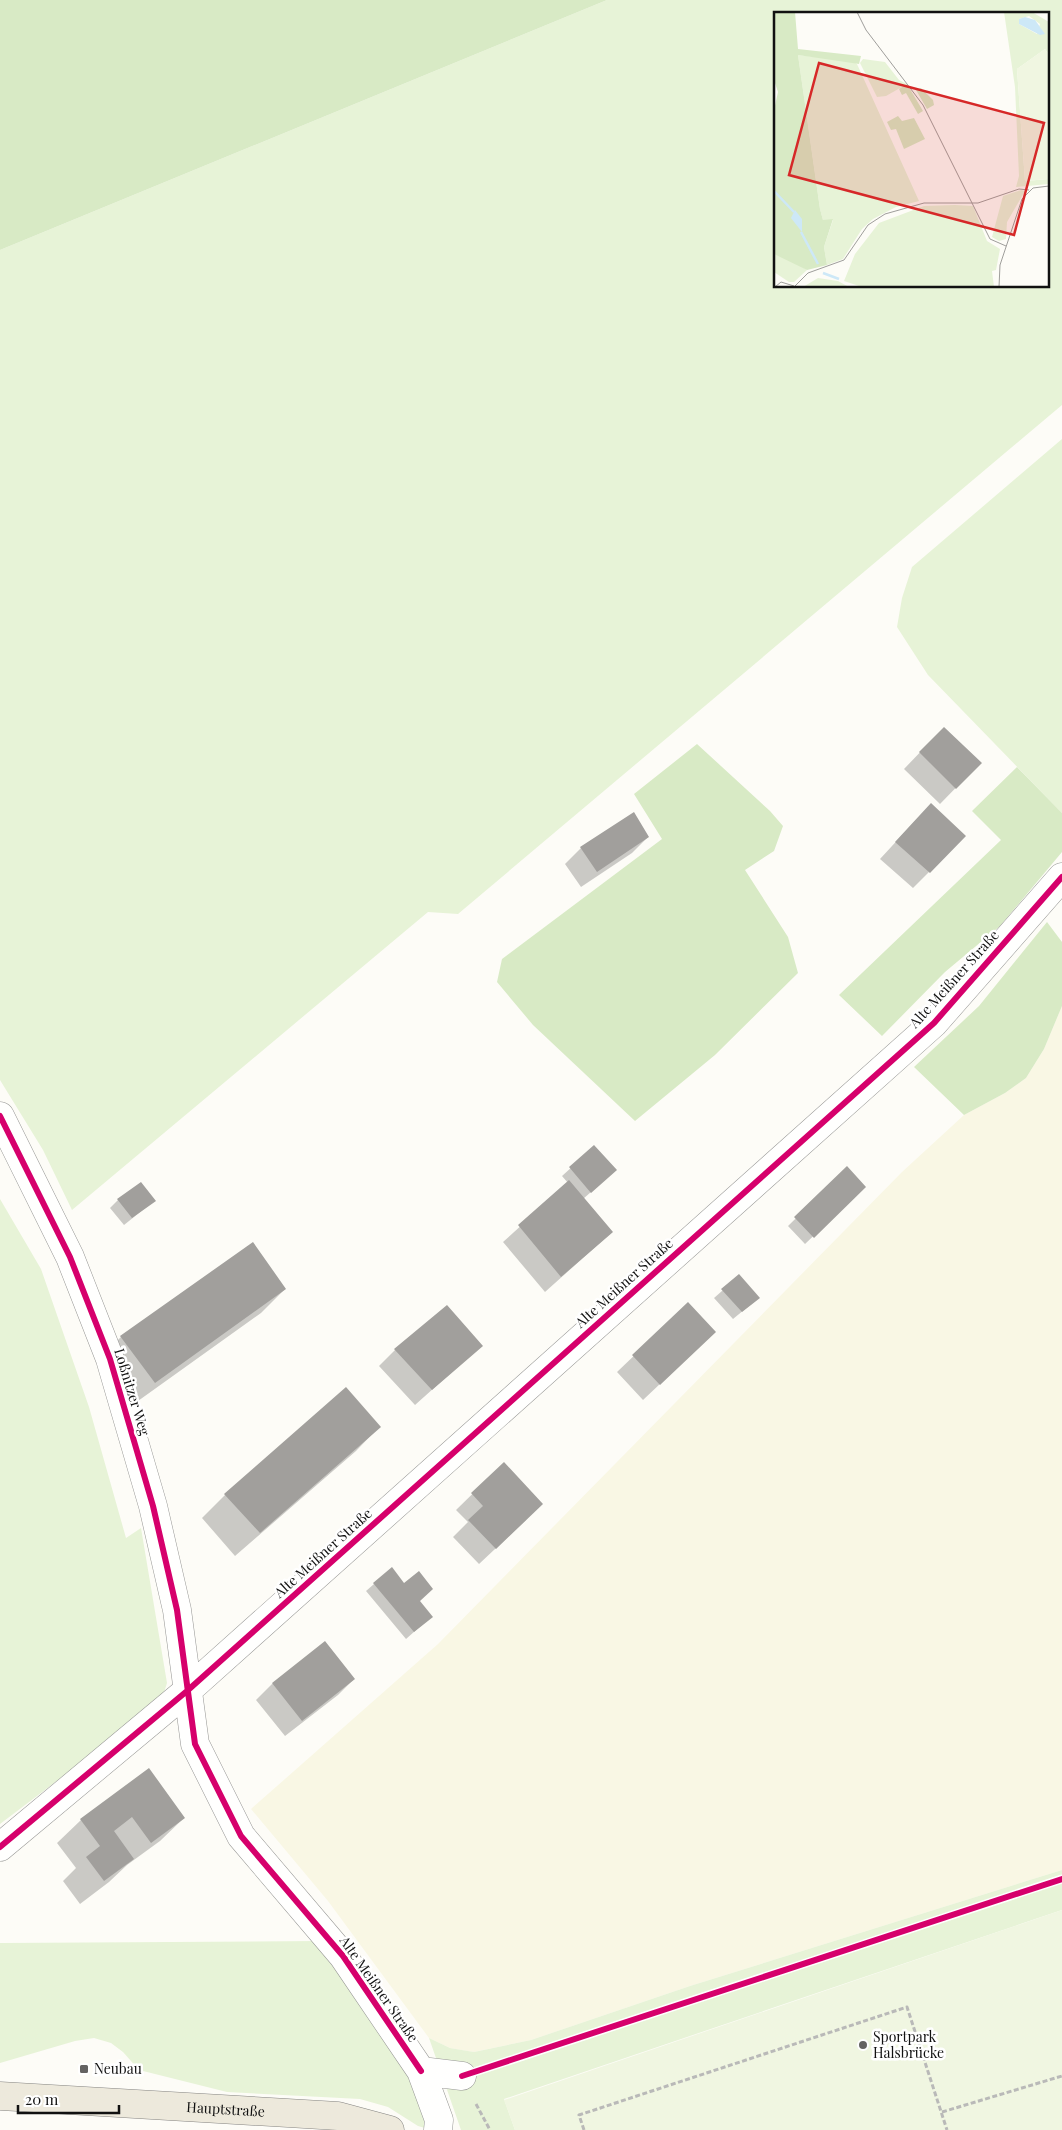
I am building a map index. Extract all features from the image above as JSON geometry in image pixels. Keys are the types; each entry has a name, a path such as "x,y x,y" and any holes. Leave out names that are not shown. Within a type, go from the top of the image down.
{"main road":[{"name":"Hauptstraße","path":"0,2096 338,2116 390,2130"}],"street":[{"name":"Alte Meißner Straße","path":"0,1847 187,1691 934,1023 1062,877"},
{"name":"Loßnitzer Weg","path":"0,1116 70,1257 110,1359 153,1506 177,1610 187,1691"},
{"name":"Alte Meißner Straße","path":"187,1691 195,1744 241,1836 342,1956 421,2071 439,2120 438,2130"},
{"path":"421,2071 462,2076"}],"path":[{"path":"584,2130 580,2115 907,2007 947,2130"},
{"path":"942,2112 1062,2076"}],"shaded area":[{"path":"1062,1006 1062,1870 690,1986 531,2040 474,2052 450,2048 429,2038 328,1901 251,1809 438,1644 902,1172 964,1115 1005,1093 1026,1078 1044,1049"}],"green space":[{"path":"0,0 607,0 0,250"},
{"path":"607,0 1062,0 1062,405 458,914 428,912 72,1210 43,1150 0,1080 0,250"},
{"path":"1062,439 1062,813 928,675 897,627 902,598 912,567"},
{"path":"697,744 770,811 783,826 774,851 745,870 788,937 798,973 715,1055 635,1121 533,1025 497,982 502,959 662,839 634,794"},
{"path":"1017,767 1062,813 1062,852 1000,926 945,972 882,1036 839,995 1001,840 972,811"},
{"path":"1047,922 1062,942 1062,1006 1044,1049 1026,1078 1005,1093 964,1115 914,1067 979,1006"},
{"path":"0,1199 41,1269 89,1407 126,1538 141,1528 167,1683 161,1702 0,1824"},
{"path":"1062,1870 1062,1910 504,2099 515,2130 461,2130 429,2038 450,2048 474,2052 531,2040 690,1986"},
{"name":"Sportpark Halsbrücke","path":"1062,1910 1062,2130 515,2130 504,2100"},
{"path":"318,1941 419,2092 428,2124 425,2128 418,2126 388,2107 360,2099 227,2092 139,2070 123,2052 111,2043 94,2038 75,2041 0,2063 0,1943"}],"building":[{"path":"944,727 982,763 956,789 919,752"},
{"path":"931,803 966,836 930,873 895,842"},
{"path":"634,812 649,837 597,872 580,847"},
{"path":"594,1145 617,1170 591,1193 569,1167"},
{"path":"847,1166 866,1187 814,1238 794,1217"},
{"path":"569,1180 613,1232 561,1277 518,1225"},
{"path":"141,1182 156,1201 132,1218 117,1199"},
{"path":"253,1242 286,1289 155,1383 120,1336"},
{"path":"739,1274 760,1298 742,1312 721,1289"},
{"path":"688,1302 716,1332 660,1385 632,1355"},
{"path":"447,1305 483,1346 432,1390 394,1349"},
{"path":"346,1387 381,1427 260,1533 224,1494"},
{"path":"504,1462 543,1504 496,1549 468,1520 483,1506 471,1493"},
{"path":"392,1567 404,1583 419,1571 433,1589 420,1601 433,1617 414,1632 373,1583"},
{"path":"325,1641 355,1679 302,1721 272,1683"},
{"path":"149,1768 185,1818 151,1843 132,1817 114,1831 134,1859 104,1881 86,1857 100,1846 80,1819"}],"cycle path":[{"path":"0,1847 187,1691 934,1023 1062,877"},
{"path":"0,1116 70,1257 110,1359 153,1506 177,1610 195,1744 241,1836 343,1956 421,2071"},
{"path":"462,2076 1062,1879"}],"place":[{"name":"Sportpark Halsbrücke","path":"863,2045"},
{"name":"Neubau","path":"84,2069"}]}
